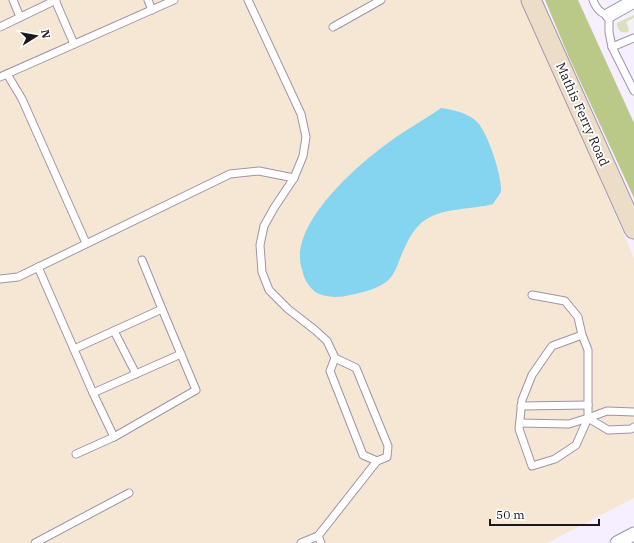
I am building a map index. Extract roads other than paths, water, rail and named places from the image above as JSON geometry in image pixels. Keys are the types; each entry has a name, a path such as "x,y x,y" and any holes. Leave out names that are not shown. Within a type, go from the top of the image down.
{"main road":[{"name":"Mathis Ferry Road","path":"532,0 632,221"}],"street":[{"path":"609,15 634,1"},
{"path":"617,543 634,534"}],"lane":[{"path":"13,0 20,17"},
{"path":"0,26 56,0 74,44"},
{"path":"148,0 152,10"},
{"path":"0,77 174,0"},
{"path":"248,0 301,114 306,137 303,156 294,178 264,226 260,245 262,272 269,290 288,309 327,341 335,358 356,368 388,446 387,457 377,461 319,540 301,543"},
{"path":"333,27 381,0"},
{"path":"593,0 596,8 603,14 609,15 609,32 612,47 634,91"},
{"path":"612,47 634,38"},
{"path":"7,74 22,99 86,243"},
{"path":"0,279 18,277 230,174 259,171 294,178"},
{"path":"76,454 114,437 196,390 142,260"},
{"path":"38,267 93,393 114,437"},
{"path":"532,295 565,301 578,317 582,335 588,350 588,418 576,445 554,459 532,466 519,429 522,400 532,375 552,346 582,335"},
{"path":"74,349 162,309"},
{"path":"114,331 136,374"},
{"path":"93,393 181,354"},
{"path":"335,358 330,371 363,455 377,461"},
{"path":"522,406 588,405"},
{"path":"520,423 569,424 607,411 634,412"},
{"path":"588,418 608,430 631,429 634,427"},
{"path":"35,543 129,493"}],"water":[{"path":"441,108 466,114 482,128 497,166 501,184 499,196 493,204 441,213 425,220 415,229 410,237 394,273 387,281 379,286 365,292 341,297 320,294 313,290 304,277 301,266 301,249 306,232 316,214 344,181 375,153 394,138"}]}
